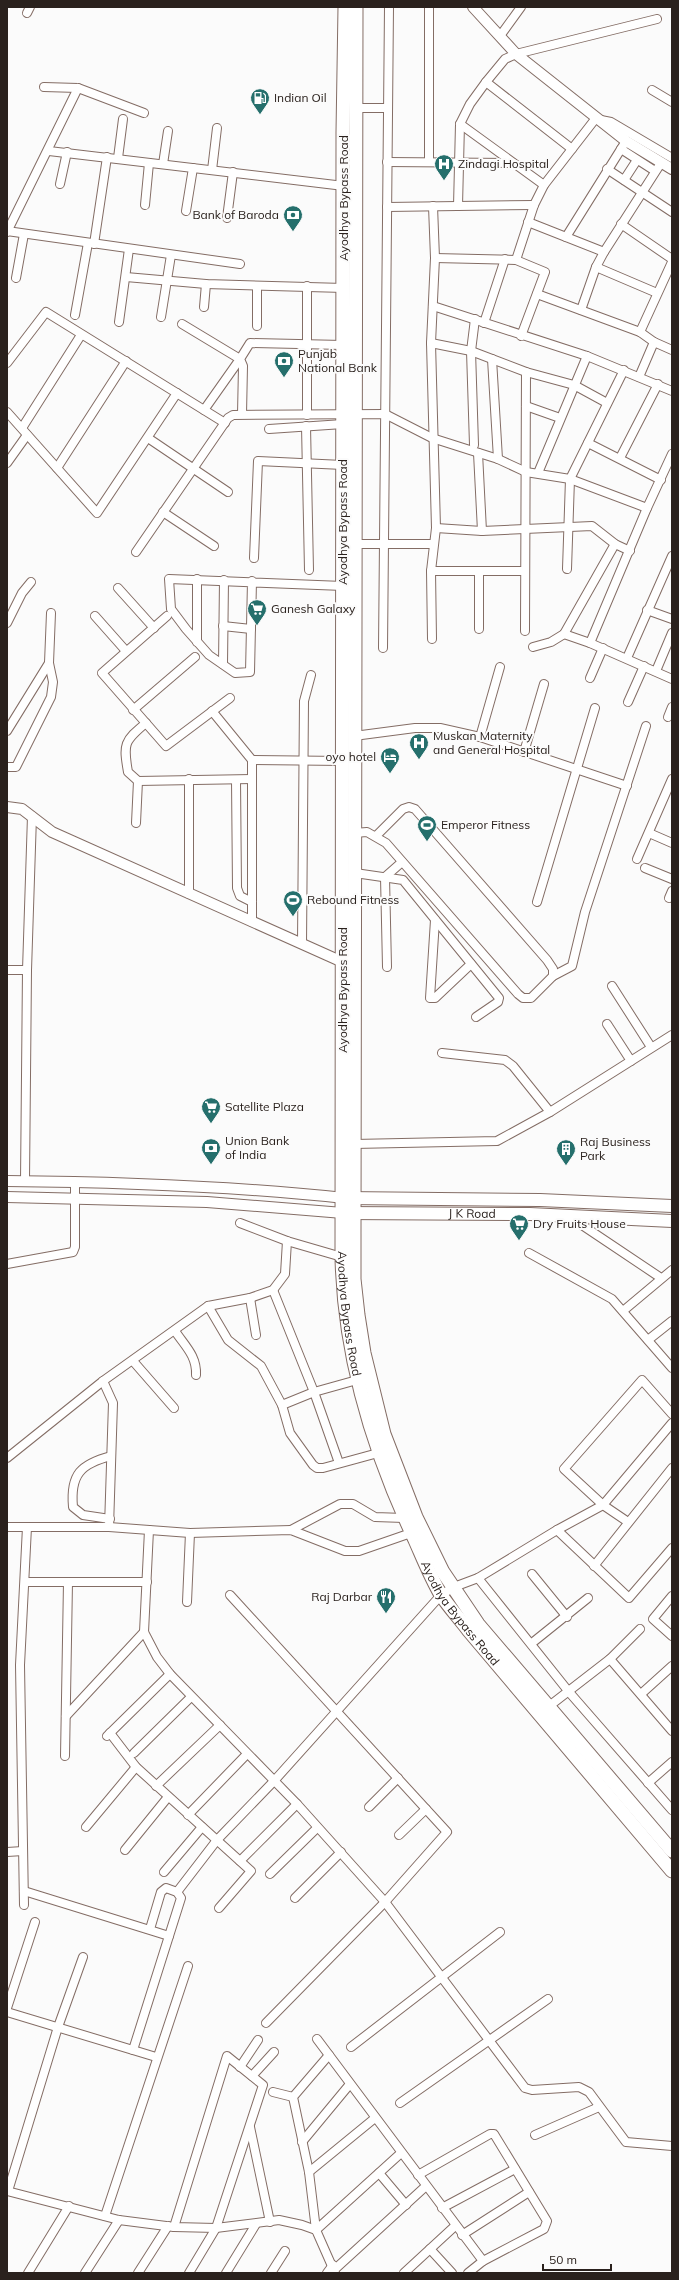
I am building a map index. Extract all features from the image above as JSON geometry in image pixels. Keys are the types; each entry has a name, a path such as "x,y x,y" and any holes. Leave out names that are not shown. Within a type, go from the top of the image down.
{"main road":[{"name":"Ayodhya Bypass Road","path":"345,7 350,90 355,108 347,418 343,465 349,544 343,586 343,761 354,1144 349,1198"},
{"name":"Ayodhya Bypass Road","path":"356,7 344,186 343,345 347,418 354,736 355,874 349,964 349,1213 354,1279 364,1353 384,1434 416,1517 442,1572 454,1587 478,1624 667,1847 672,1871"},
{"name":"J K Road","path":"349,1198 540,1200 672,1206"},
{"path":"654,1205 655,1220"},
{"name":"Ayodhya Bypass Road","path":"349,1213 342,1257 346,1317 357,1380 378,1453 404,1518 441,1595 474,1636 667,1847"},
{"name":"J K Road","path":"349,1213 530,1214 672,1221"}],"street":[{"path":"383,648 389,7"},
{"path":"429,7 429,162"},
{"path":"473,7 516,54 598,119 637,160 655,171"},
{"path":"500,36 521,7"},
{"path":"458,206 460,124 470,104 505,59 516,54 657,19"},
{"path":"486,82 572,149"},
{"path":"44,87 78,88 144,113"},
{"path":"78,88 49,151 7,231 240,264"},
{"path":"652,90 672,102"},
{"path":"355,108 388,108"},
{"path":"118,158 123,119"},
{"path":"516,260 534,205 544,185 598,119"},
{"path":"598,119 610,122 672,158"},
{"path":"460,124 544,185"},
{"path":"212,170 216,128"},
{"path":"163,164 168,131"},
{"path":"623,145 661,162 672,169"},
{"path":"566,237 607,168 623,145"},
{"path":"49,151 344,186"},
{"path":"60,184 66,152"},
{"path":"75,315 91,244 107,157"},
{"path":"624,180 637,160"},
{"path":"387,162 513,163"},
{"path":"581,310 596,268 604,252 661,162"},
{"path":"145,205 150,163"},
{"path":"186,211 193,168"},
{"path":"607,168 672,212"},
{"path":"227,218 233,172"},
{"path":"387,207 534,205"},
{"path":"432,639 431,571 436,528 432,438 431,343 435,258 433,206"},
{"path":"528,222 604,252"},
{"path":"621,224 672,261 640,332"},
{"path":"16,278 24,234"},
{"path":"119,322 129,249"},
{"path":"161,317 170,255"},
{"path":"435,258 516,260 545,272 520,336"},
{"path":"484,323 505,259"},
{"path":"596,268 657,293"},
{"path":"126,277 206,284 344,288"},
{"path":"204,307 206,284"},
{"path":"257,286 257,326"},
{"path":"307,286 305,343 307,415"},
{"path":"537,294 640,332 654,342 672,348"},
{"path":"433,306 475,319 520,336 586,356 658,384 672,392"},
{"path":"7,363 46,312 177,393 224,424"},
{"path":"475,319 471,351 482,531"},
{"path":"182,324 240,359 243,366 242,414"},
{"path":"7,463 81,335"},
{"path":"640,377 654,342"},
{"path":"204,410 250,343 343,345"},
{"path":"431,343 471,351 526,372 574,385 607,403"},
{"path":"538,473 586,356"},
{"path":"492,359 498,459"},
{"path":"57,468 126,361"},
{"path":"566,569 570,478 624,370"},
{"path":"525,630 526,372"},
{"path":"620,458 658,384"},
{"path":"7,412 97,513 177,393"},
{"path":"526,406 560,418"},
{"path":"270,429 306,426 347,418 385,414 432,438 476,449 526,472 570,478 647,508"},
{"path":"136,552 224,424 233,415 307,415 347,418"},
{"path":"306,426 309,570"},
{"path":"148,438 228,492"},
{"path":"588,442 660,480"},
{"path":"590,643 647,508 672,454"},
{"path":"254,558 258,461 307,462 343,465"},
{"path":"164,512 214,546"},
{"path":"436,528 482,531 592,526 616,544 630,551"},
{"path":"349,544 434,544"},
{"path":"533,647 551,642 564,634 616,544"},
{"path":"627,658 672,556"},
{"path":"431,571 525,571"},
{"path":"479,571 479,629"},
{"path":"252,581 250,672 235,672 209,655 173,613 169,579 252,581 343,586"},
{"path":"197,579 197,642"},
{"path":"223,664 224,580"},
{"path":"7,623 22,593 31,582"},
{"path":"118,588 154,628"},
{"path":"648,610 672,619"},
{"path":"7,767 16,767 51,698 53,682 50,662 51,613"},
{"path":"95,616 126,651"},
{"path":"167,616 102,673 166,746 230,698"},
{"path":"223,626 251,628"},
{"path":"656,671 672,633"},
{"path":"564,634 603,648 672,679"},
{"path":"590,678 603,648"},
{"path":"134,710 195,657"},
{"path":"7,731 50,662"},
{"path":"628,702 644,666"},
{"path":"480,737 500,667"},
{"path":"302,944 305,760 304,701 311,675"},
{"path":"524,752 544,684"},
{"path":"668,717 672,707"},
{"path":"537,902 595,708"},
{"path":"212,711 252,760 252,922"},
{"path":"146,723 129,736 125,744 128,772 138,781 252,779"},
{"path":"354,833 367,832 386,843 518,994 523,998 531,998 553,976 572,966 586,912 646,726"},
{"path":"354,736 415,728 440,728 480,737 627,786"},
{"path":"252,760 343,761"},
{"path":"189,779 190,894"},
{"path":"637,859 672,779"},
{"path":"236,780 237,888 240,896 252,902"},
{"path":"136,823 138,781"},
{"path":"376,836 403,809 409,806 415,809 547,960 553,969 553,976"},
{"path":"7,807 22,809 52,832 349,964"},
{"path":"25,1181 27,970 32,816"},
{"path":"649,833 672,843"},
{"path":"384,877 402,862"},
{"path":"645,868 672,879"},
{"path":"355,874 403,880 499,998 498,1002 476,1017"},
{"path":"384,877 387,967"},
{"path":"435,920 430,998 434,998 471,964"},
{"path":"7,970 27,970"},
{"path":"612,986 651,1047"},
{"path":"606,1024 631,1061"},
{"path":"354,1144 497,1141 550,1112 672,1035"},
{"path":"442,1053 505,1060 513,1066 550,1112"},
{"path":"7,1181 75,1182 286,1192 349,1198"},
{"path":"7,1264 73,1252 75,1247 75,1182"},
{"path":"7,1197 207,1202 349,1213"},
{"path":"570,1217 661,1278"},
{"path":"240,1223 286,1241 342,1257"},
{"path":"7,1458 103,1381 208,1306 250,1298 273,1290 280,1283 285,1274 286,1241"},
{"path":"529,1253 612,1299 672,1368"},
{"path":"623,1311 672,1270"},
{"path":"273,1290 314,1392 339,1463"},
{"path":"250,1298 256,1335"},
{"path":"208,1306 228,1340 261,1366 282,1405 290,1433 313,1465 317,1468 378,1453"},
{"path":"648,1340 672,1321"},
{"path":"175,1331 194,1357 196,1375"},
{"path":"133,1361 174,1408"},
{"path":"282,1405 314,1392 357,1380"},
{"path":"628,1522 604,1506 564,1469 642,1380 672,1414"},
{"path":"103,1381 113,1404 110,1523"},
{"path":"177,1892 217,1840 274,1781 338,1711 441,1595 454,1587 478,1578 557,1530 604,1506 672,1423"},
{"path":"111,1456 93,1461 80,1470 74,1480 73,1507 83,1515 110,1523 149,1530 190,1533 291,1530 345,1551 360,1551 411,1533"},
{"path":"594,1566 672,1468"},
{"path":"291,1530 340,1504 348,1503 375,1517 404,1518"},
{"path":"7,1527 110,1523"},
{"path":"24,1905 20,1665 27,1527"},
{"path":"149,1530 144,1632 157,1657 170,1674 297,1804 385,1902 528,2090 582,2087 589,2092 626,2142 672,2146"},
{"path":"557,1530 629,1598 672,1548"},
{"path":"187,1602 190,1533"},
{"path":"532,1574 567,1617"},
{"path":"478,1578 532,1643 569,1692 672,1810"},
{"path":"25,1582 146,1582"},
{"path":"65,1756 68,1582"},
{"path":"230,1595 338,1711 447,1832 385,1902 266,2023"},
{"path":"672,1596 653,1619 672,1636"},
{"path":"532,1643 567,1617 588,1598"},
{"path":"548,1707 610,1659 640,1629"},
{"path":"66,1716 144,1632"},
{"path":"610,1659 642,1694 672,1731"},
{"path":"642,1694 672,1666"},
{"path":"170,1674 108,1734 136,1767 251,1871 219,1908"},
{"path":"664,1674 672,1679"},
{"path":"134,1754 191,1697"},
{"path":"156,1786 220,1725"},
{"path":"188,1815 247,1754"},
{"path":"648,1782 672,1762"},
{"path":"86,1827 136,1767"},
{"path":"369,1806 398,1778"},
{"path":"125,1850 168,1797"},
{"path":"240,1861 297,1804"},
{"path":"399,1836 426,1809"},
{"path":"164,1872 202,1827"},
{"path":"270,1874 317,1828"},
{"path":"7,1852 23,1851"},
{"path":"295,1898 341,1852"},
{"path":"133,2050 180,1898 177,1892 166,1888 161,1892 150,1929"},
{"path":"24,1891 169,1936"},
{"path":"7,2008 35,1922"},
{"path":"351,2046 500,1932"},
{"path":"83,1957 58,2027 7,2191 118,2220 171,2226 216,2228 279,2220 292,2222 316,2230"},
{"path":"105,2216 156,2057 188,1966"},
{"path":"400,2103 548,1999"},
{"path":"7,2012 156,2057"},
{"path":"317,2039 455,2226 483,2261"},
{"path":"240,2067 258,2040"},
{"path":"252,2076 274,2052"},
{"path":"293,2097 329,2055"},
{"path":"138,2273 171,2226 227,2056 263,2085 216,2228 189,2273"},
{"path":"302,2142 350,2084"},
{"path":"273,2092 293,2097"},
{"path":"293,2097 309,2172 316,2230 332,2270 426,2186"},
{"path":"535,2136 600,2106"},
{"path":"309,2172 375,2118"},
{"path":"250,2126 270,2222"},
{"path":"418,2175 490,2134 494,2134 547,2222 547,2225 544,2228 483,2261 468,2273"},
{"path":"316,2230 401,2153"},
{"path":"442,2208 515,2168"},
{"path":"379,2173 406,2205"},
{"path":"462,2235 529,2192"},
{"path":"28,2273 69,2206"},
{"path":"85,2273 118,2220"},
{"path":"226,2273 256,2224"},
{"path":"404,2273 455,2226"},
{"path":"430,2249 452,2273"},
{"path":"271,2273 285,2251"}],"place":[{"name":"Indian Oil","path":"260,115"},
{"name":"Zindagi Hospital","path":"444,181"},
{"name":"Bank of Baroda","path":"293,232"},
{"name":"Punjab National Bank","path":"284,378"},
{"name":"Ganesh Galaxy","path":"257,626"},
{"name":"Muskan Maternity and General Hospital","path":"419,760"},
{"name":"oyo hotel","path":"390,774"},
{"name":"Emperor Fitness","path":"427,842"},
{"name":"Rebound Fitness","path":"293,917"},
{"name":"Satellite Plaza","path":"211,1124"},
{"name":"Union Bank of India","path":"211,1165"},
{"name":"Raj Business Park","path":"566,1166"},
{"name":"Dry Fruits House","path":"519,1241"},
{"name":"Raj Darbar","path":"386,1614"}]}
